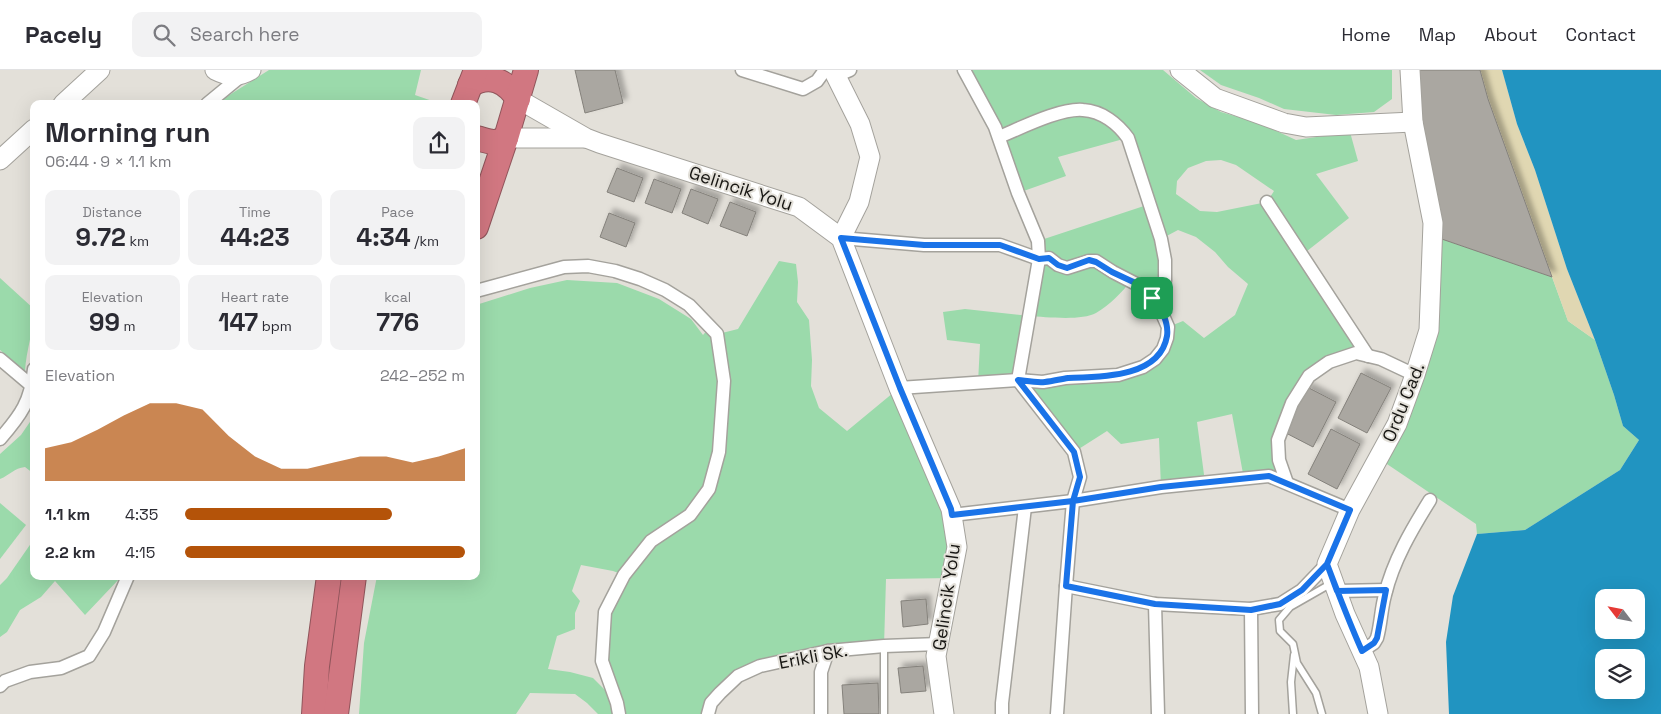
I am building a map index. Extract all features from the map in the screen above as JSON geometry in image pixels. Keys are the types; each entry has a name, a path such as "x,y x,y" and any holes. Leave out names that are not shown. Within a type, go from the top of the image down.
{"highway":[{"path":"480,215 526,70"},
{"path":"469,86 479,79 493,80 505,84 518,99"},
{"path":"480,139 494,143 506,138"},
{"path":"314,714 317,666 328,580"},
{"path":"336,714 353,580"}],"main road":[{"path":"66,100 100,70"},
{"path":"215,70 226,75 246,73"},
{"path":"1180,70 1215,98 1284,124 1306,127 1413,122"},
{"name":"Ordu Cad.","path":"1327,564 1350,510 1397,424 1429,330 1433,223 1413,122 1410,70"},
{"path":"836,71 860,124 870,157 859,202 841,238"},
{"path":"518,99 586,138"},
{"path":"0,160 30,134"},
{"path":"506,138 586,138"},
{"name":"Gelincik Yolu","path":"586,138 799,206 841,238 900,388 951,509 957,547 936,656 944,714"},
{"path":"1327,564 1369,667 1378,714"}],"street":[{"path":"742,70 803,89 836,71"},
{"path":"964,70 995,127 1018,193 1038,241 1039,259 1018,380 1074,452 1080,477 1073,501 1057,714"},
{"path":"212,100 246,73"},
{"path":"999,137 1064,112 1084,110 1110,120 1120,128 1128,138 1161,239 1165,260 1165,281 1152,298"},
{"path":"1267,202 1368,356"},
{"path":"841,238 924,245 1000,245 1039,259 1049,258 1058,265 1067,268 1089,260 1142,286 1157,302 1168,327 1167,338 1163,348 1154,359 1143,367 1118,375 1065,378 1043,382 1018,380 900,388"},
{"path":"480,290 564,267 588,266 615,271 640,279 664,290 689,305 717,334 724,381 719,452 709,489 690,515 651,541 624,575 605,612 602,661 619,714"},
{"path":"1287,483 1279,460 1278,440 1292,404 1309,376 1329,362 1356,353 1381,359 1415,375"},
{"path":"0,359 30,384"},
{"path":"0,439 27,403 30,393"},
{"path":"952,515 1073,501 1161,487 1269,476 1350,510"},
{"path":"1362,651 1374,643 1377,638 1386,590 1400,554 1430,500"},
{"path":"1002,714 1026,507"},
{"path":"1066,586 1155,604 1251,610 1280,604 1302,590 1327,564"},
{"path":"0,686 5,681 30,672 61,668 89,656 104,632 126,580"},
{"path":"1335,586 1386,590"},
{"path":"1155,604 1158,714"},
{"path":"1251,610 1252,714"},
{"name":"Erikli Sk.","path":"708,714 711,703 738,676 760,666 828,651 939,644"},
{"path":"821,714 821,672 828,651"}],"lane":[{"path":"1322,714 1316,693 1297,663 1293,644 1280,631 1279,620 1290,608 1335,586"},
{"path":"884,646 884,714"},
{"path":"1293,714 1292,682 1295,650"}],"green space":[{"path":"269,70 421,70 415,95 429,100 221,100"},
{"path":"964,70 1163,70 1196,98 1221,112 1259,123 1296,140 1350,132 1358,161 1316,174 1349,218 1302,255 1368,356 1356,353 1309,376 1278,440 1287,483 1244,479 1232,414 1197,422 1205,482 1161,487 1159,438 1121,444 1107,431 1074,452 1018,380 1086,378 1155,359 1168,327 1183,321 1204,338 1235,315 1248,284 1228,267 1215,252 1196,237 1178,230 1161,239 1165,281 1152,298 1131,281 1111,303 1096,313 1082,317 1064,318 1029,316 1038,241 1150,204 1127,138 1058,157 1066,176 1018,193","holes":["1221,160 1236,165 1274,191 1267,202 1217,212 1200,211 1176,194 1177,181 1188,168 1206,161"]},
{"path":"1200,70 1392,70 1392,99 1374,112 1336,115 1284,109 1221,85"},
{"path":"1433,236 1552,277 1568,321 1595,340 1623,426 1639,440 1620,470 1525,530 1477,534 1476,524 1378,458 1415,375"},
{"path":"779,261 796,264 798,282 797,302 809,320 812,360 811,386 819,408 847,431 899,388 951,509 951,578 886,579 884,646 738,676 708,714 598,714 575,694 530,693 516,714 359,714 364,643 376,580 480,580 480,304 530,288 567,280 617,283 659,299 691,319 703,335 710,327 718,334 738,329","holes":["581,565 624,575 605,612 602,661 616,701 593,678 548,669 557,636 575,629 575,613 580,601 572,591"]},
{"path":"0,278 30,305 30,340 25,372 0,350"},
{"path":"965,309 1029,316 1018,380 978,383 980,344 947,340 943,312"},
{"path":"30,422 30,471 25,467 0,479 0,454 21,435"},
{"path":"0,503 26,525 0,559"},
{"path":"30,545 30,580 118,580 85,615 55,581 41,597 20,610 7,632 0,637 0,585"}],"sand":[{"path":"1480,70 1502,70 1517,124 1535,170 1567,269 1595,340 1568,321 1488,99"}],"water":[{"path":"1502,70 1661,70 1661,714 1449,714 1446,642 1453,596 1477,534 1525,530 1620,470 1639,440 1623,426 1595,340 1567,269 1535,170 1517,124"}],"building":[{"path":"575,70 615,70 623,103 585,113"},
{"path":"1410,70 1480,70 1488,99 1552,277 1433,236"},
{"path":"617,168 643,178 634,202 607,192"},
{"path":"654,179 681,189 672,213 645,203"},
{"path":"691,189 718,199 708,224 682,213"},
{"path":"730,202 756,212 747,236 720,226"},
{"path":"609,213 635,223 626,247 600,237"},
{"path":"1361,373 1391,388 1367,433 1338,418"},
{"path":"1307,387 1336,402 1313,447 1284,432"},
{"path":"1331,429 1360,444 1337,489 1308,474"},
{"path":"926,599 928,624 903,627 901,601"},
{"path":"923,666 926,691 901,693 898,668"},
{"path":"878,683 879,714 844,714 842,685"}],"route":[{"path":"1152,298 1142,286 1089,260 1067,268 1058,265 1049,258 1039,259 1000,245 924,245 841,238 952,515 1073,501 1161,487 1269,476 1350,510 1327,564 1345,614 1362,651 1374,643 1377,638 1386,590 1337,591 1327,564 1302,590 1280,604 1251,610 1155,604 1066,586 1073,501 1080,477 1074,452 1018,380 1043,382 1065,378 1118,375 1143,367 1154,359 1163,348 1167,338 1168,327 1164,316 1157,302 1152,298"}]}
